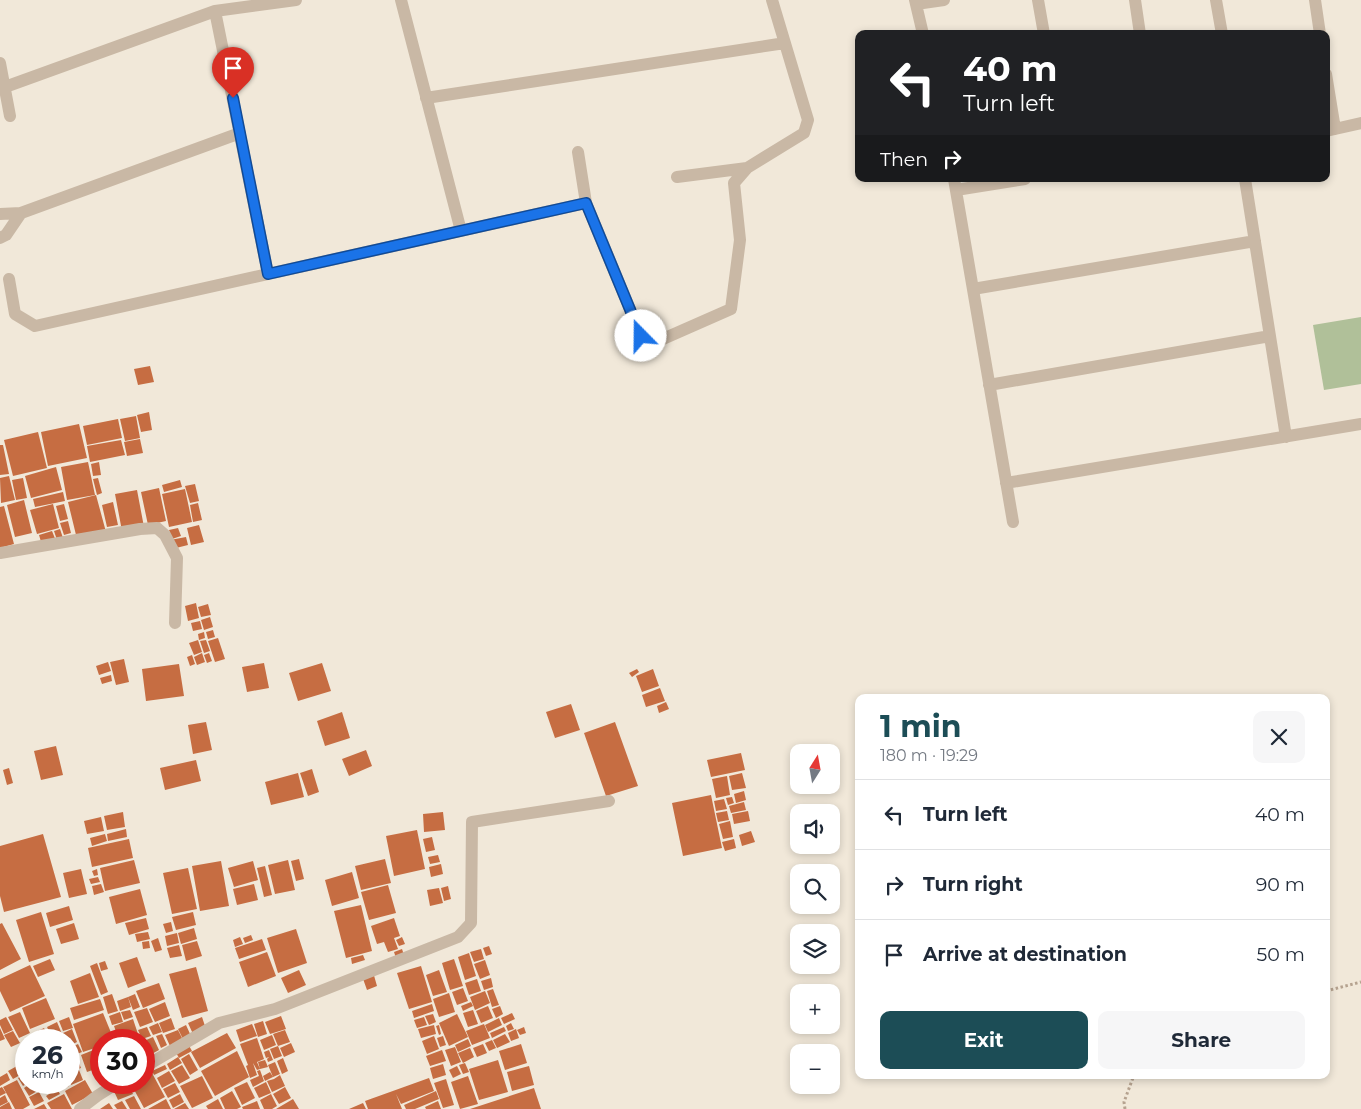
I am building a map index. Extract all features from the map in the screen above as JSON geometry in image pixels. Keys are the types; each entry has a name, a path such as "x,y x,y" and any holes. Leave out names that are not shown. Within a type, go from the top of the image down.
{"street":[{"path":"5,87 215,11 296,0"},
{"path":"401,0 461,231"},
{"path":"578,152 586,203 641,336 656,342 731,309 740,240 734,183 747,168 804,133 808,120 772,0"},
{"path":"922,30 915,2 944,0"},
{"path":"1038,0 1043,30"},
{"path":"1135,0 1139,30"},
{"path":"1216,0 1221,30"},
{"path":"1315,0 1319,30"},
{"path":"215,11 268,274"},
{"path":"426,98 785,43"},
{"path":"0,64 10,116"},
{"path":"1330,130 1361,123"},
{"path":"0,214 21,214 240,133"},
{"path":"678,177 747,168"},
{"path":"983,182 955,184 1013,522"},
{"path":"1245,182 1286,437"},
{"path":"9,279 16,314 35,326 586,203"},
{"path":"0,238 6,235 21,214"},
{"path":"973,289 1255,241"},
{"path":"989,385 1270,336"},
{"path":"1006,483 1361,424"},
{"path":"0,553 140,529 157,528 165,535 177,558 175,623"},
{"path":"155,1061 219,1023 275,1009 458,937 471,923 472,822 609,801"},
{"path":"80,1109 100,1094"}],"path":[{"path":"1330,990 1361,982"},
{"path":"1125,1109 1124,1102 1133,1079"}],"green space":[{"path":"1361,317 1361,384 1324,390 1313,325"}],"building":[{"path":"150,366 154,382 138,385 134,369"},
{"path":"149,412 152,430 141,432 137,415"},
{"path":"136,416 140,438 125,441 120,419"},
{"path":"118,419 122,438 87,445 83,426"},
{"path":"79,424 87,458 48,466 41,432"},
{"path":"38,432 47,468 13,476 4,440"},
{"path":"140,439 143,453 127,456 124,442"},
{"path":"121,440 125,455 90,462 87,446"},
{"path":"0,445 3,445 9,474 0,475"},
{"path":"88,462 95,495 67,500 61,467"},
{"path":"99,462 101,475 93,476 91,464"},
{"path":"56,467 62,490 31,498 25,476"},
{"path":"9,476 15,500 1,503 0,478"},
{"path":"23,478 27,498 16,500 12,480"},
{"path":"98,478 102,493 97,495 93,479"},
{"path":"180,480 182,487 164,492 162,485"},
{"path":"195,484 199,501 190,503 185,486"},
{"path":"159,488 166,521 148,525 141,492"},
{"path":"185,489 192,522 169,527 162,494"},
{"path":"137,490 144,527 122,531 115,494"},
{"path":"63,492 65,501 35,507 33,499"},
{"path":"96,495 106,532 77,539 68,502"},
{"path":"24,500 32,533 15,537 7,505"},
{"path":"113,502 118,525 107,527 102,505"},
{"path":"198,503 202,520 193,522 190,505"},
{"path":"53,504 59,528 37,534 30,510"},
{"path":"64,504 68,519 60,521 56,506"},
{"path":"4,506 14,544 0,548 0,507"},
{"path":"68,521 71,533 64,535 60,523"},
{"path":"199,525 204,542 191,545 187,528"},
{"path":"178,528 181,536 172,539 169,530"},
{"path":"60,529 63,538 57,540 54,531"},
{"path":"52,531 56,541 42,545 39,535"},
{"path":"186,537 188,545 172,549 170,540"},
{"path":"196,603 199,618 188,621 185,606"},
{"path":"208,604 211,615 201,617 198,607"},
{"path":"210,617 213,627 204,630 201,620"},
{"path":"200,621 202,629 193,631 191,623"},
{"path":"213,630 215,637 208,639 206,632"},
{"path":"204,632 205,638 199,640 198,634"},
{"path":"218,638 225,659 215,662 208,641"},
{"path":"198,640 202,652 194,655 189,643"},
{"path":"206,640 210,651 204,653 200,641"},
{"path":"202,653 205,662 197,665 194,657"},
{"path":"209,653 212,661 207,663 204,655"},
{"path":"192,655 195,664 190,666 187,657"},
{"path":"124,659 129,682 116,685 110,662"},
{"path":"108,662 111,671 99,675 96,666"},
{"path":"264,663 269,688 247,692 242,667"},
{"path":"322,663 331,691 298,701 289,673"},
{"path":"179,664 184,696 146,701 142,669"},
{"path":"637,669 639,672 632,677 629,673"},
{"path":"653,669 659,686 642,692 636,676"},
{"path":"111,675 112,681 102,684 100,678"},
{"path":"660,688 665,701 646,707 642,695"},
{"path":"666,702 669,709 659,713 657,706"},
{"path":"571,704 580,730 555,738 546,712"},
{"path":"342,712 350,738 325,746 317,721"},
{"path":"206,722 212,750 193,754 188,725"},
{"path":"615,722 638,786 606,796 584,733"},
{"path":"56,746 63,775 41,780 34,751"},
{"path":"366,750 372,766 349,776 342,759"},
{"path":"741,753 745,770 711,777 707,760"},
{"path":"196,760 201,781 165,790 160,768"},
{"path":"9,768 13,783 7,785 3,770"},
{"path":"312,769 319,792 308,796 300,773"},
{"path":"298,773 304,797 271,805 265,782"},
{"path":"742,773 746,788 732,790 729,776"},
{"path":"727,776 730,795 716,798 712,779"},
{"path":"744,791 746,800 736,803 734,794"},
{"path":"711,795 722,848 683,856 672,803"},
{"path":"732,797 734,803 728,805 726,798"},
{"path":"724,799 727,809 716,811 714,801"},
{"path":"744,802 746,810 731,813 729,806"},
{"path":"727,811 729,820 718,822 716,813"},
{"path":"748,811 750,821 734,824 732,814"},
{"path":"123,812 125,827 107,830 104,816"},
{"path":"443,812 445,830 424,832 423,814"},
{"path":"101,817 104,831 87,834 84,821"},
{"path":"730,821 733,837 723,839 719,824"},
{"path":"126,829 127,837 108,841 107,834"},
{"path":"417,830 425,869 394,876 386,836"},
{"path":"751,831 755,842 742,846 739,835"},
{"path":"43,834 61,897 4,912 0,896 0,846"},
{"path":"105,834 107,841 92,846 90,838"},
{"path":"432,837 435,850 426,852 423,839"},
{"path":"129,839 133,858 92,867 88,848"},
{"path":"734,839 736,848 725,851 722,842"},
{"path":"438,855 440,862 430,864 428,857"},
{"path":"299,859 304,879 296,881 291,861"},
{"path":"385,859 391,883 361,890 355,866"},
{"path":"134,860 140,883 105,891 100,868"},
{"path":"288,860 295,890 275,894 268,865"},
{"path":"221,861 229,906 200,911 192,866"},
{"path":"253,861 258,880 234,887 228,868"},
{"path":"441,864 443,874 431,877 429,867"},
{"path":"265,866 272,895 264,897 257,868"},
{"path":"188,868 197,909 172,914 163,873"},
{"path":"81,869 87,894 69,898 63,873"},
{"path":"97,869 98,875 94,876 92,871"},
{"path":"352,872 359,898 332,906 325,880"},
{"path":"98,877 100,882 91,884 89,879"},
{"path":"101,884 104,892 94,895 92,886"},
{"path":"254,884 258,900 237,905 233,889"},
{"path":"388,885 396,913 369,920 361,892"},
{"path":"448,886 451,899 444,901 441,888"},
{"path":"439,888 443,903 430,906 427,890"},
{"path":"140,889 147,915 116,924 109,897"},
{"path":"361,905 372,951 346,958 334,911"},
{"path":"69,906 73,920 50,927 46,913"},
{"path":"41,912 54,954 29,962 16,920"},
{"path":"193,912 196,925 176,930 172,917"},
{"path":"146,918 149,929 129,935 125,923"},
{"path":"394,918 400,936 394,938 398,949 388,952 384,942 377,944 371,926"},
{"path":"171,922 173,931 166,933 163,924"},
{"path":"2,923 21,959 0,970 0,924"},
{"path":"74,923 79,939 61,944 56,929"},
{"path":"194,928 197,939 181,944 178,933"},
{"path":"296,929 307,963 278,973 267,938"},
{"path":"148,932 150,939 137,942 135,934"},
{"path":"177,933 179,943 167,946 165,936"},
{"path":"251,935 253,940 245,943 243,938"},
{"path":"240,937 243,944 235,947 233,940"},
{"path":"402,937 405,944 399,946 396,940"},
{"path":"158,938 162,950 155,952 151,941"},
{"path":"262,939 266,950 239,959 235,948"},
{"path":"149,941 150,948 143,949 142,942"},
{"path":"197,941 202,956 186,961 182,945"},
{"path":"179,945 182,956 170,958 167,948"},
{"path":"489,946 492,954 486,956 483,948"},
{"path":"402,949 404,955 396,958 394,952"},
{"path":"481,949 484,959 474,962 470,952"},
{"path":"267,952 276,976 248,987 239,962"},
{"path":"469,953 476,976 465,980 458,957"},
{"path":"363,955 365,960 352,964 351,958"},
{"path":"137,957 146,981 128,988 119,963"},
{"path":"50,959 55,970 38,977 33,966"},
{"path":"454,959 463,986 450,990 442,963"},
{"path":"485,960 490,975 480,979 474,964"},
{"path":"105,961 108,969 101,971 99,963"},
{"path":"97,963 108,992 101,995 90,966"},
{"path":"30,965 45,996 10,1012 0,991 0,979"},
{"path":"421,966 432,1002 409,1009 397,973"},
{"path":"196,967 208,1011 182,1018 169,974"},
{"path":"299,970 306,985 288,993 281,978"},
{"path":"439,970 447,992 433,996 426,975"},
{"path":"373,972 377,986 367,990 362,976"},
{"path":"90,973 99,997 78,1004 70,981"},
{"path":"491,978 493,987 484,990 481,981"},
{"path":"477,979 481,991 469,995 465,983"},
{"path":"159,983 165,999 143,1008 136,991"},
{"path":"463,988 468,1001 457,1005 452,992"},
{"path":"493,989 499,1005 492,1007 487,991"},
{"path":"485,991 490,1003 475,1010 470,997"},
{"path":"449,993 455,1012 439,1017 433,999"},
{"path":"112,994 118,1011 108,1014 103,997"},
{"path":"135,994 140,1007 133,1010 128,997"},
{"path":"128,997 131,1007 120,1011 117,1001"},
{"path":"46,998 55,1019 30,1029 22,1008"},
{"path":"100,999 104,1010 74,1020 70,1008"},
{"path":"165,1002 170,1016 155,1022 149,1009"},
{"path":"471,1002 473,1006 463,1011 461,1006"},
{"path":"432,1004 434,1011 414,1018 412,1011"},
{"path":"488,1006 493,1018 481,1023 476,1011"},
{"path":"500,1006 503,1014 496,1018 492,1009"},
{"path":"147,1008 153,1022 140,1027 134,1012"},
{"path":"130,1010 133,1017 124,1020 121,1012"},
{"path":"473,1010 478,1024 468,1027 463,1013"},
{"path":"20,1012 28,1029 15,1030 8,1017"},
{"path":"120,1012 123,1022 112,1025 109,1016"},
{"path":"103,1013 110,1029 90,1029 90,1050 83,1052 80,1044 80,1029 75,1029 73,1024"},
{"path":"512,1013 515,1019 504,1024 501,1018"},
{"path":"433,1014 436,1022 429,1025 425,1016"},
{"path":"457,1014 468,1037 449,1046 439,1023"},
{"path":"281,1016 286,1029 270,1034 265,1022"},
{"path":"6,1017 13,1030 4,1034 0,1020"},
{"path":"69,1017 73,1028 62,1029 59,1021"},
{"path":"202,1017 206,1029 193,1034 188,1023"},
{"path":"424,1017 427,1025 417,1028 414,1020"},
{"path":"171,1018 175,1029 163,1033 159,1023"},
{"path":"499,1018 502,1025 488,1032 485,1025"},
{"path":"133,1019 136,1029 115,1029 114,1026"},
{"path":"263,1021 267,1034 258,1037 254,1024"},
{"path":"57,1022 60,1029 48,1029 47,1027"},
{"path":"158,1023 162,1032 155,1034 155,1029 150,1029 149,1027"},
{"path":"511,1023 514,1029 508,1031 506,1026"},
{"path":"252,1024 257,1036 240,1042 236,1030"},
{"path":"484,1024 490,1038 472,1045 466,1031"},
{"path":"186,1025 191,1036 183,1039 178,1029"},
{"path":"434,1025 436,1034 421,1038 418,1029"},
{"path":"439,1025 441,1034 439,1035 436,1026"},
{"path":"504,1027 506,1031 492,1038 490,1033"},
{"path":"524,1027 526,1033 520,1035 517,1030"},
{"path":"0,1028 5,1039 0,1041"},
{"path":"516,1029 519,1038 511,1041 508,1033"},
{"path":"178,1030 183,1040 170,1046 165,1035"},
{"path":"285,1030 290,1042 278,1046 273,1034"},
{"path":"13,1031 15,1034 15,1045 11,1047 4,1035"},
{"path":"227,1033 236,1048 200,1068 191,1052"},
{"path":"162,1034 167,1045 161,1048 156,1036"},
{"path":"505,1034 510,1042 497,1048 493,1040"},
{"path":"272,1035 276,1045 264,1050 260,1040"},
{"path":"434,1036 439,1049 427,1054 422,1041"},
{"path":"443,1036 446,1045 440,1047 437,1038"},
{"path":"257,1038 264,1059 257,1062 260,1069 257,1070 253,1063 257,1075 250,1078 246,1066 248,1065 240,1044"},
{"path":"468,1039 471,1046 458,1052 455,1045"},
{"path":"492,1040 496,1048 489,1051 485,1043"},
{"path":"155,1041 159,1050 155,1052"},
{"path":"187,1042 192,1051 179,1058 174,1049"},
{"path":"291,1043 295,1052 284,1057 280,1048"},
{"path":"483,1044 487,1053 477,1057 473,1048"},
{"path":"521,1044 527,1063 505,1070 499,1051"},
{"path":"278,1046 282,1056 274,1059 270,1049"},
{"path":"455,1047 461,1062 451,1066 445,1050"},
{"path":"470,1048 474,1057 463,1063 458,1053"},
{"path":"269,1050 273,1060 268,1062 267,1059 269,1057 266,1058 264,1052"},
{"path":"442,1050 446,1061 430,1066 426,1056"},
{"path":"90,1051 90,1071 87,1072 81,1055"},
{"path":"237,1051 249,1077 215,1096 201,1071"},
{"path":"189,1054 198,1070 190,1075 181,1059"},
{"path":"178,1057 182,1063 170,1070 167,1064"},
{"path":"283,1058 288,1071 282,1074 277,1061"},
{"path":"265,1060 268,1067 260,1069 258,1062"},
{"path":"498,1060 508,1092 479,1100 469,1069"},
{"path":"275,1062 280,1074 273,1077 268,1065"},
{"path":"465,1063 469,1072 463,1074 459,1065"},
{"path":"443,1064 446,1075 433,1079 430,1068"},
{"path":"165,1065 167,1069 155,1075 155,1070"},
{"path":"182,1065 190,1078 179,1084 171,1071"},
{"path":"457,1066 461,1074 453,1078 449,1070"},
{"path":"529,1066 534,1085 512,1091 507,1072"},
{"path":"15,1067 15,1078 13,1079 8,1071"},
{"path":"260,1070 264,1081 253,1087 250,1080 259,1076 257,1071"},
{"path":"169,1071 175,1081 162,1088 157,1078"},
{"path":"270,1072 273,1077 265,1081 263,1076"},
{"path":"7,1073 10,1080 0,1086 0,1077"},
{"path":"280,1075 285,1086 272,1092 267,1081"},
{"path":"202,1076 213,1098 192,1108 180,1086"},
{"path":"468,1076 478,1104 460,1109 451,1082"},
{"path":"429,1078 434,1091 401,1104 396,1094 402,1109 368,1109 365,1101"},
{"path":"155,1079 165,1097 144,1108 136,1094 155,1094"},
{"path":"446,1079 454,1105 443,1108 434,1083"},
{"path":"85,1080 90,1089 90,1094 93,1094 72,1105 66,1094 80,1094 80,1083"},
{"path":"15,1081 15,1094 24,1094 30,1105 23,1109 15,1109 3,1087"},
{"path":"247,1082 255,1098 242,1105 234,1088"},
{"path":"266,1082 271,1093 259,1098 254,1088"},
{"path":"175,1083 180,1092 168,1098 163,1089"},
{"path":"2,1087 6,1093 0,1096 0,1088"},
{"path":"285,1087 291,1098 279,1104 273,1094"},
{"path":"534,1088 541,1109 470,1109"},
{"path":"232,1091 241,1107 225,1109 220,1098"},
{"path":"436,1091 439,1099 415,1109 406,1109 404,1105"},
{"path":"40,1094 44,1101 34,1106 29,1097"},
{"path":"49,1094 60,1094 49,1100 46,1096"},
{"path":"64,1094 72,1109 51,1109 47,1103"},
{"path":"115,1094 133,1094 118,1100"},
{"path":"180,1094 184,1102 173,1108 169,1100"},
{"path":"271,1094 277,1106 272,1109 264,1109 260,1100"},
{"path":"5,1095 8,1102 0,1106 0,1098"},
{"path":"134,1096 141,1109 130,1109 125,1100"},
{"path":"166,1099 171,1109 148,1109"},
{"path":"218,1099 223,1109 208,1109 206,1106"},
{"path":"293,1099 299,1109 276,1109"},
{"path":"122,1101 127,1109 117,1109 114,1105"},
{"path":"257,1101 260,1109 243,1109 242,1107"},
{"path":"438,1101 441,1109 426,1109 425,1107"},
{"path":"9,1102 12,1109 0,1109 0,1107"},
{"path":"109,1103 113,1109 100,1109"},
{"path":"185,1103 189,1109 174,1109"},
{"path":"363,1103 366,1109 349,1109"},
{"path":"44,1104 47,1109 34,1109"}],"route":[{"path":"233,98 268,274 586,203 641,336"}]}
